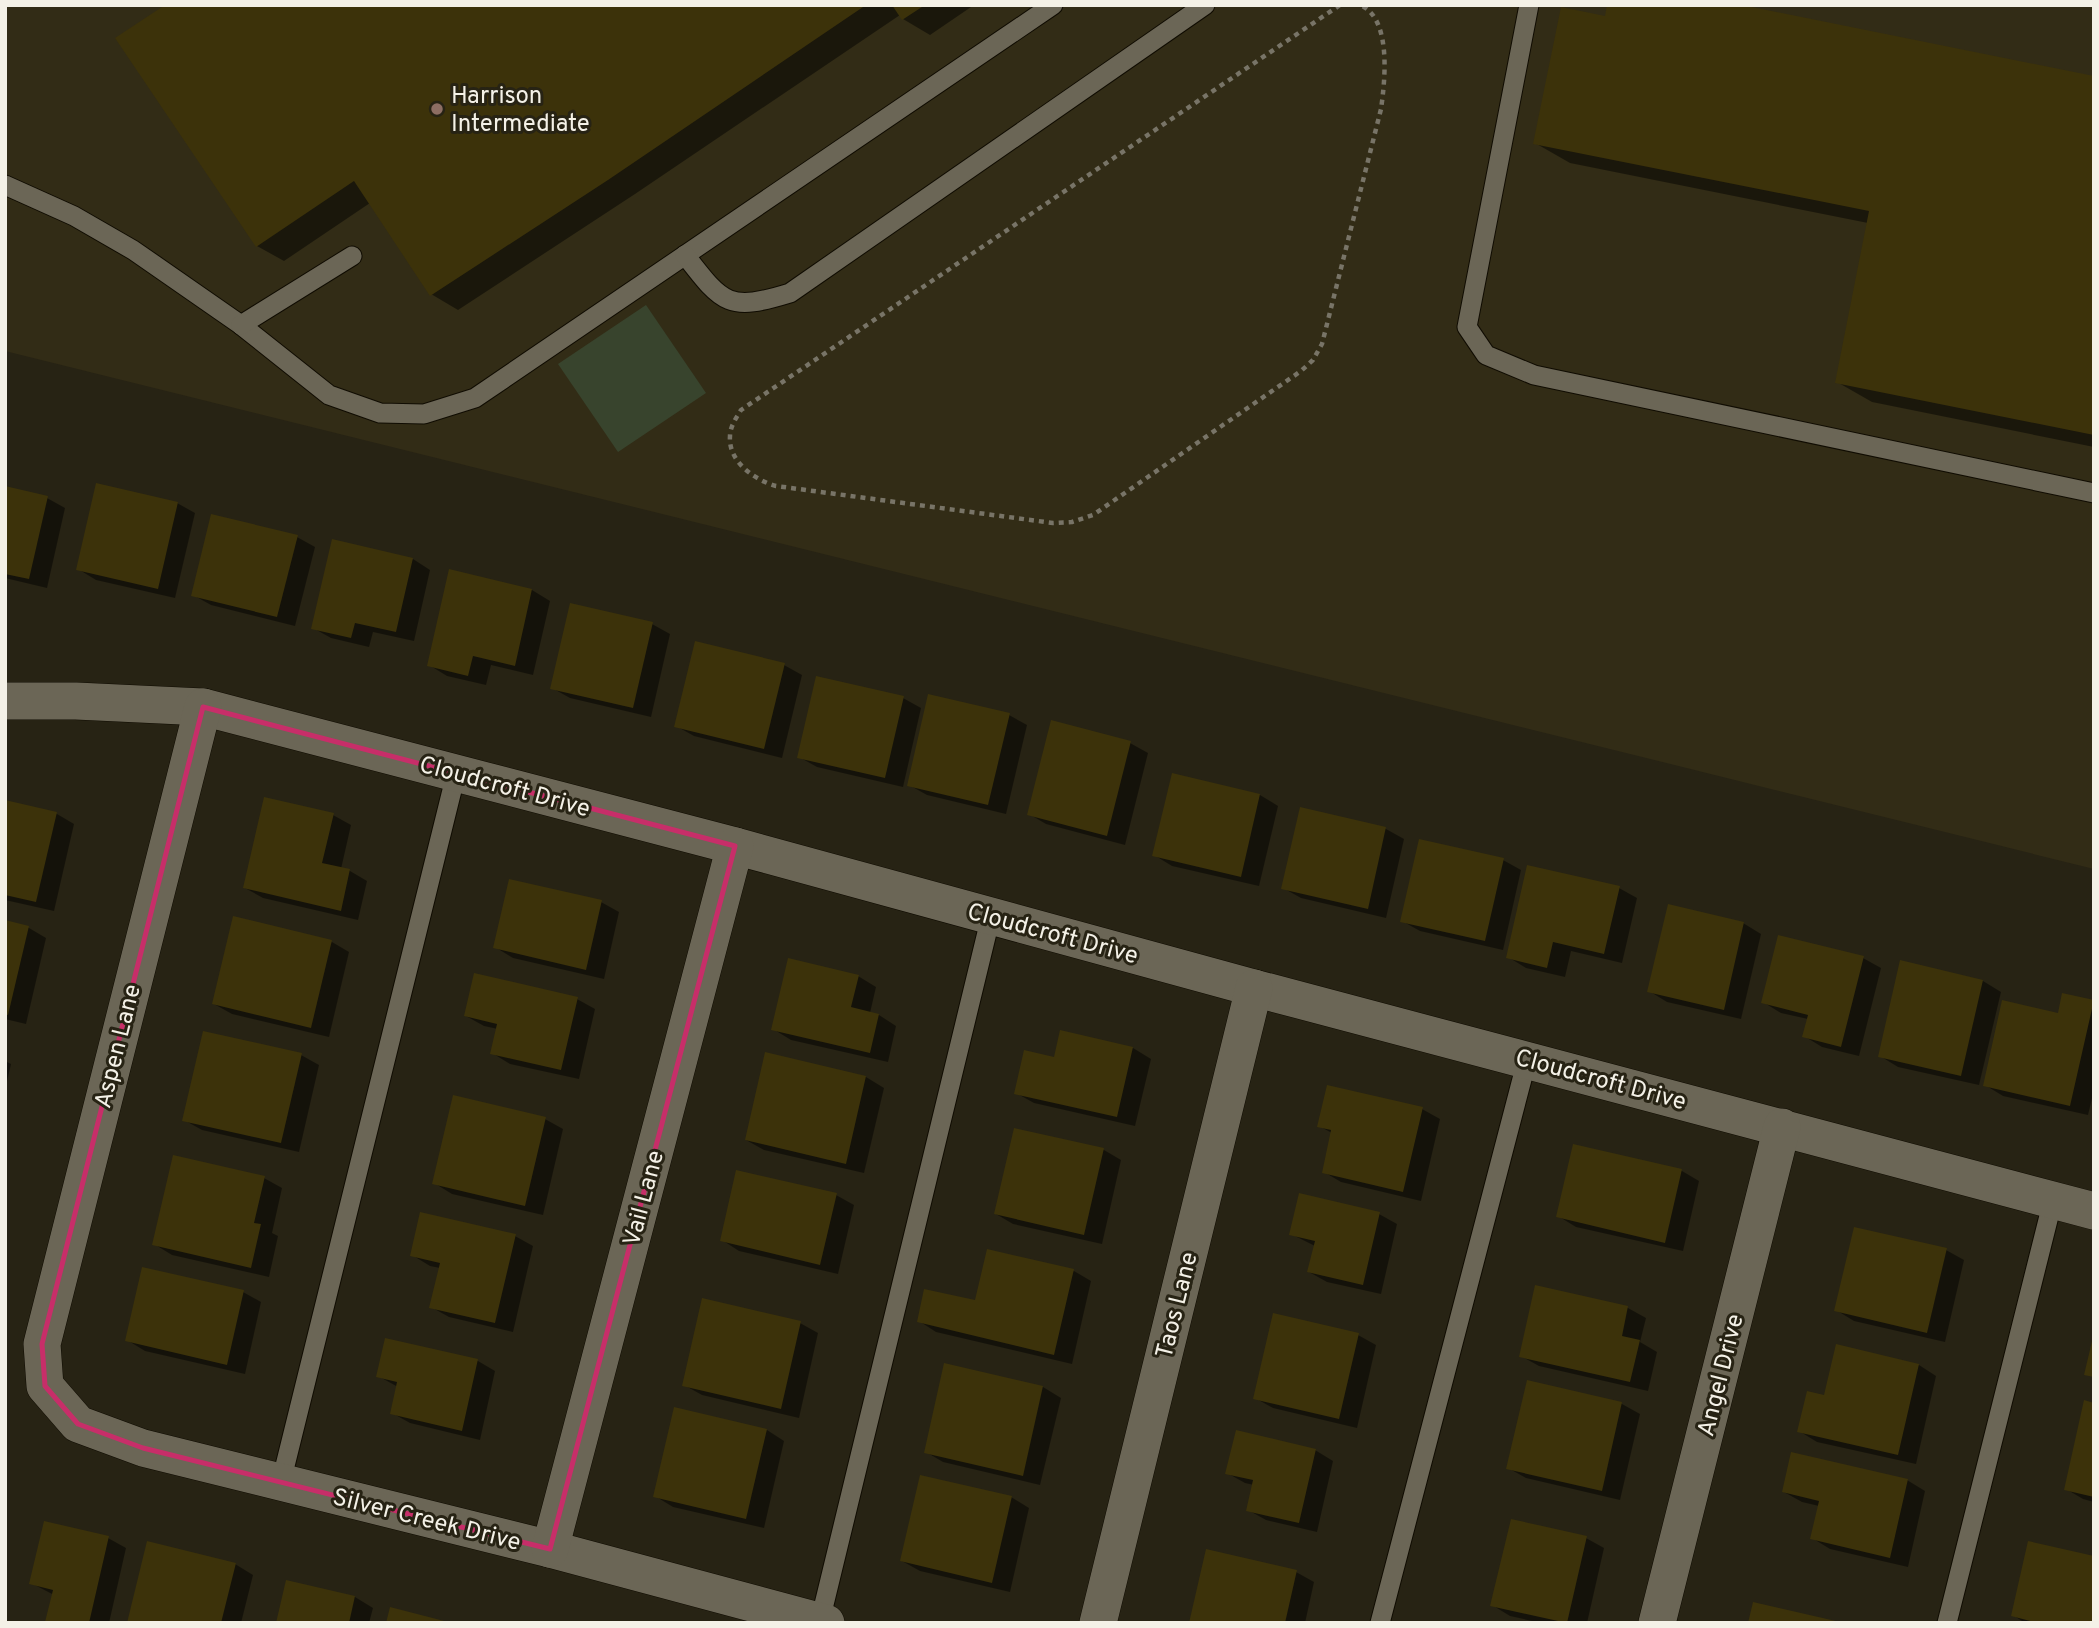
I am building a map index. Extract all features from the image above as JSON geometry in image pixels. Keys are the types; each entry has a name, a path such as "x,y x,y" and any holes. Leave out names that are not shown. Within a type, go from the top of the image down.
{"street":[{"name":"Cloudcroft Drive","path":"5,701 76,701 203,707 735,846 1254,988 2094,1211"},
{"name":"Aspen Lane","path":"45,1386 43,1344 203,707"},
{"name":"Vail Lane","path":"550,1549 735,846"},
{"name":"Taos Lane","path":"1098,1623 1254,988"},
{"name":"Angel Drive","path":"1657,1623 1782,1127"},
{"name":"Silver Creek Drive","path":"45,1386 78,1424 143,1448 550,1549 822,1622"}],"lane":[{"path":"5,185 74,216 133,250 241,325 329,395 380,413 424,414 475,398 1053,5"},
{"path":"685,255 712,289 732,302 760,302 790,293 1205,5"},
{"path":"1529,5 1467,327 1486,355 1534,375 2094,493"},
{"path":"241,325 352,256"},
{"path":"281,1482 456,774"},
{"path":"822,1622 991,916"},
{"path":"1380,1623 1527,1060"},
{"path":"1947,1623 2053,1200"}],"path":[{"path":"1340,5 741,410 733,424 730,437 740,464 757,479 776,486 1053,523 1072,522 1093,515 1301,371 1313,360 1322,344 1382,99 1383,52 1380,29 1375,16 1360,5"}],"highlighted area":[{"path":"203,707 735,846 550,1549 143,1448 78,1424 45,1386 42,1344"}],"shaded area":[{"path":"5,5 2094,5 2094,869 5,351"}],"green space":[{"path":"646,305 706,393 618,452 558,364"}],"building":[{"name":"Harrison Intermediate","path":"165,5 866,5 608,180 430,296 354,181 256,247 115,38"},
{"path":"892,5 925,5 902,20"},
{"path":"1607,5 1742,5 2094,76 2094,435 1835,383 1869,211 1533,144 1561,7 1605,16"},
{"path":"96,483 178,502 158,589 76,570"},
{"path":"5,486 48,496 29,579 5,574"},
{"path":"211,514 298,535 277,617 191,596"},
{"path":"332,539 413,558 396,632 355,623 351,638 311,629"},
{"path":"449,569 532,589 515,666 473,656 468,676 427,666"},
{"path":"570,603 653,622 633,708 550,689"},
{"path":"695,641 785,663 764,749 674,727"},
{"path":"816,676 904,696 885,778 797,758"},
{"path":"928,694 1010,713 988,805 907,786"},
{"path":"1051,720 1131,741 1107,836 1027,815"},
{"path":"1172,773 1260,794 1241,877 1152,856"},
{"path":"264,797 334,813 322,863 350,869 341,911 243,888"},
{"path":"5,800 57,812 36,902 5,895"},
{"path":"1300,807 1386,827 1368,909 1281,889"},
{"path":"1419,839 1504,858 1485,941 1400,922"},
{"path":"1527,865 1620,886 1604,954 1553,942 1547,968 1506,958"},
{"path":"509,879 602,900 586,970 493,948"},
{"path":"1668,904 1744,922 1724,1010 1647,992"},
{"path":"233,916 332,940 311,1028 212,1004"},
{"path":"5,920 29,926 8,1015 5,1014"},
{"path":"1778,935 1864,956 1841,1047 1802,1037 1808,1015 1761,1003"},
{"path":"788,958 859,975 851,1007 879,1014 870,1053 771,1030"},
{"path":"1900,960 1983,980 1961,1076 1878,1057"},
{"path":"474,973 578,997 561,1070 490,1054 497,1024 464,1016"},
{"path":"2062,993 2094,1000 2070,1106 1983,1086 2002,1000 2058,1013"},
{"path":"1060,1030 1133,1047 1117,1117 1014,1094 1024,1050 1054,1057"},
{"path":"203,1031 302,1053 281,1143 182,1121"},
{"path":"765,1052 866,1076 846,1164 745,1140"},
{"path":"1327,1085 1423,1107 1403,1192 1322,1173 1331,1130 1317,1127"},
{"path":"453,1095 546,1117 525,1206 432,1184"},
{"path":"1014,1128 1104,1148 1084,1235 994,1214"},
{"path":"1573,1144 1682,1169 1665,1243 1556,1217"},
{"path":"173,1155 265,1176 254,1223 261,1224 251,1268 152,1245"},
{"path":"736,1170 837,1193 820,1265 720,1241"},
{"path":"1299,1193 1380,1212 1363,1285 1307,1272 1315,1241 1289,1235"},
{"path":"420,1212 516,1234 495,1323 429,1308 440,1263 410,1256"},
{"path":"1854,1227 1947,1248 1927,1333 1834,1311"},
{"path":"987,1249 1074,1269 1054,1355 917,1322 924,1289 975,1300"},
{"path":"142,1267 244,1290 227,1365 125,1341"},
{"path":"1535,1285 1628,1306 1622,1336 1640,1340 1630,1382 1519,1357"},
{"path":"702,1298 801,1321 781,1409 682,1386"},
{"path":"1273,1313 1359,1333 1339,1419 1253,1399"},
{"path":"385,1338 478,1359 462,1431 390,1414 397,1382 376,1377"},
{"path":"2094,1338 2094,1377 2084,1375"},
{"path":"1836,1344 1919,1364 1898,1455 1797,1432 1807,1391 1824,1395"},
{"path":"944,1363 1043,1386 1023,1476 924,1453"},
{"path":"1527,1380 1622,1402 1602,1491 1506,1469"},
{"path":"2084,1400 2094,1403 2094,1497 2064,1490"},
{"path":"674,1407 767,1429 746,1519 653,1497"},
{"path":"1236,1430 1316,1449 1299,1523 1246,1511 1253,1480 1225,1474"},
{"path":"1791,1452 1908,1479 1890,1558 1810,1539 1819,1501 1782,1492"},
{"path":"920,1475 1012,1496 992,1583 900,1561"},
{"path":"1511,1519 1587,1536 1567,1623 1490,1606"},
{"path":"44,1521 109,1536 89,1623 45,1622 53,1590 29,1584"},
{"path":"147,1541 236,1563 221,1623 127,1623"},
{"path":"2028,1541 2094,1556 2094,1623 2038,1623 2011,1616"},
{"path":"1206,1549 1297,1570 1285,1623 1189,1623"},
{"path":"286,1580 355,1596 349,1623 276,1623"},
{"path":"1753,1602 1840,1622 1840,1623 1748,1623"},
{"path":"390,1607 448,1622 448,1623 386,1623"}],"place":[{"name":"Harrison Intermediate","path":"437,109"}]}
